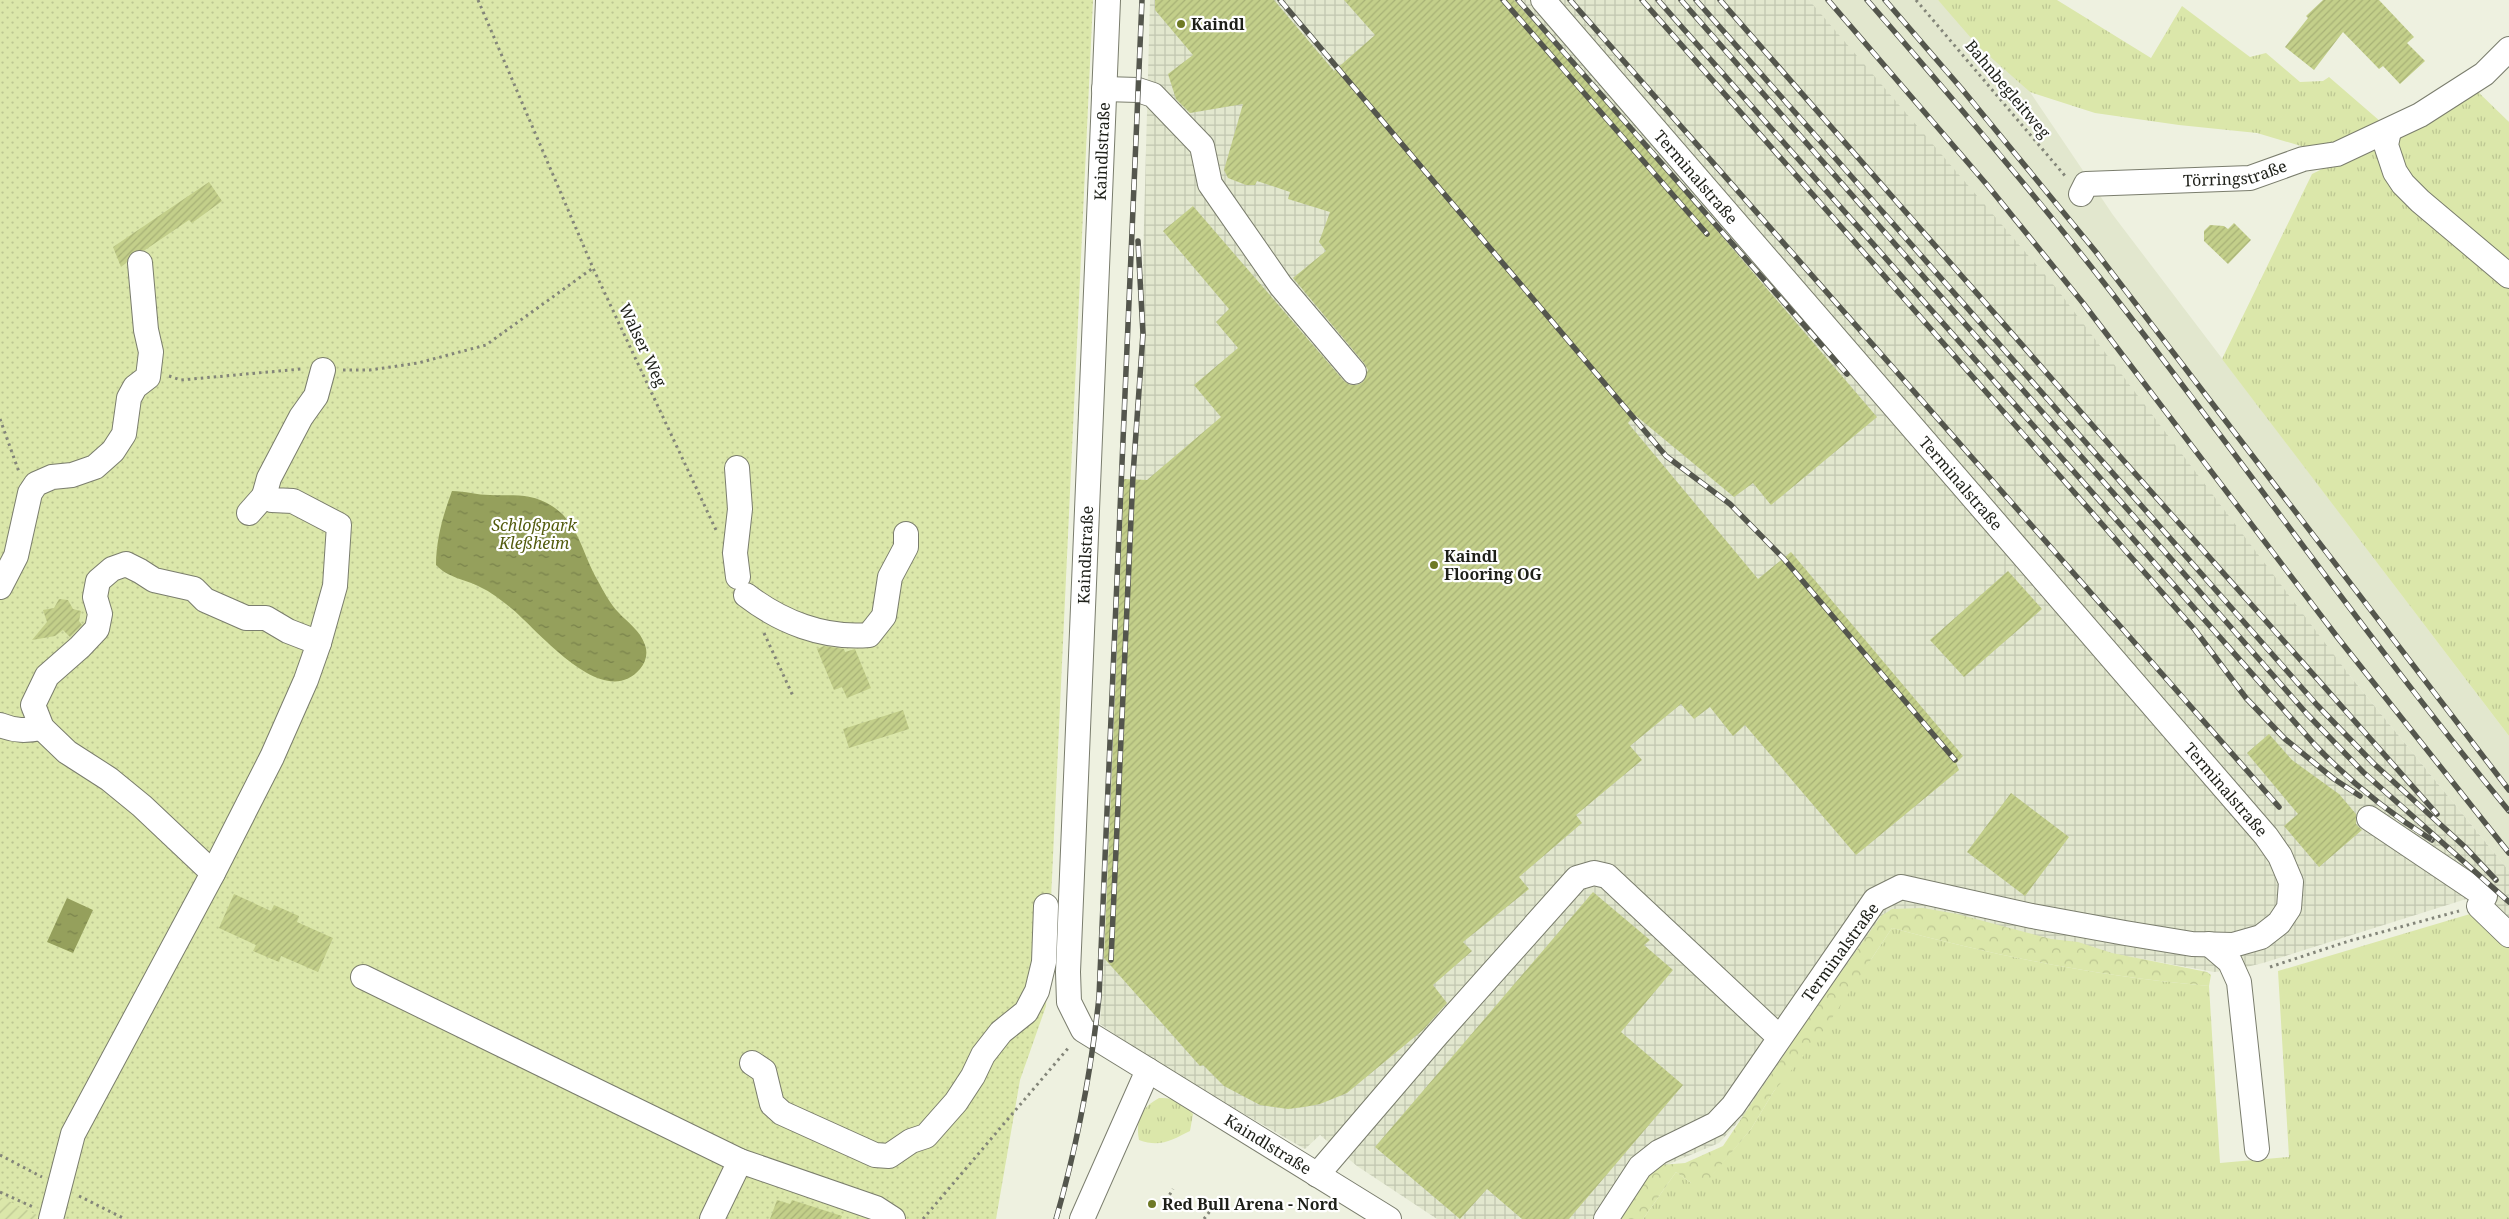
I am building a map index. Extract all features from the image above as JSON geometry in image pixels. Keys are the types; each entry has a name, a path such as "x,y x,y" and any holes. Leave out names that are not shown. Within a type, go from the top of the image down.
{"street":[{"name":"Kaindlstraße","path":"1108,0 1068,972 1069,1002 1083,1030 1389,1219"},
{"name":"Terminalstraße","path":"1543,0 2266,836 2280,856 2291,882 2289,908 2279,923 2261,937 2233,945 2209,944 2125,933 2042,918 1901,887 1875,900 1733,1106 1716,1124 1659,1152 1640,1167 1606,1219"},
{"name":"Törringstraße","path":"2081,194 2086,184 2250,178 2302,160 2337,154 2389,132 2420,115 2484,74 2509,49"},
{"path":"1104,88 1138,90 1153,95 1202,146 1210,184 1281,286 1354,372"},
{"path":"2389,132 2386,144 2395,172 2403,184 2420,201 2509,276"},
{"path":"0,587 16,556 30,493 36,484 52,477 72,474 95,466 113,451 124,434 129,398 136,387 148,377 151,358 146,330 140,263"},
{"path":"52,1218 72,1134 213,873 272,756 319,643 336,586 339,525 293,501 272,500 257,505 301,417 316,396 323,370"},
{"path":"737,468 740,510 735,553 742,586 776,616 800,626 847,637 869,635 884,616 890,577 906,547 906,534"},
{"path":"213,873 142,806 109,779 67,752 42,728 33,705 47,676 97,629 100,614 96,597 98,581 112,569 126,564 140,570 154,580 194,589 205,600 246,618 266,618 288,631 319,643"},
{"path":"0,725 13,730 42,728"},
{"path":"2369,818 2485,896 2479,906 2509,935"},
{"path":"1317,1175 1577,878 1594,872 1607,876 1779,1037"},
{"path":"752,1063 764,1071 772,1104 782,1113 875,1155 889,1156 912,1141 926,1136 956,1102 973,1076 983,1055 1001,1032 1026,1012 1037,992 1046,932 1046,906"},
{"path":"2209,944 2230,962 2239,982 2256,1149"},
{"path":"363,977 740,1161 876,1208 893,1219"},
{"path":"1082,1219 1148,1070"},
{"path":"712,1219 740,1161"}],"path":[{"name":"Walser Weg","path":"478,0 593,268 717,533"},
{"name":"Bahnbegleitweg","path":"1916,0 2081,194"},
{"path":"151,358 166,375 181,380 273,371 370,370 418,363 486,345 593,268"},
{"path":"0,419 27,504"},
{"path":"762,628 794,696"},
{"path":"2270,967 2349,941 2479,906"},
{"path":"923,1219 1083,1030"},
{"path":"1163,1206 1173,1189"},
{"path":"0,1192 52,1218"},
{"path":"1204,1219 1210,1211"}],"shaded area":[{"name":"Kaindl","path":"1150,0 1809,0 2057,289 2350,676 2509,871 2509,928 2479,895 2263,963 2234,970 2214,972 1893,914 1767,1090 1719,1143 1662,1167 1622,1219 1437,1219 1357,1166 1320,1135 1305,1149 1164,1068 1100,1024 1142,298"},
{"path":"1809,0 1938,0 2030,92 2113,215 2509,736 2509,871 2350,676"}],"green space":[{"name":"Schloßpark Kleßheim","path":"0,0 1093,0 1046,1006 1020,1080 996,1219 0,1219"},
{"path":"1938,0 2057,0 2151,58 2182,6 2250,57 2266,53 2300,82 2323,81 2329,77 2388,128 2328,154 2257,133 2179,125 2095,113 2030,92 1978,46"},
{"path":"2474,88 2509,122 2509,270 2414,189 2396,157 2399,136"},
{"path":"2361,150 2373,150 2384,158 2509,283 2509,736 2222,359 2312,174"},
{"path":"1923,908 1957,914 2051,939 2078,942 2112,953 2207,972 2211,975 2209,986 2129,977 2049,964 1970,948 1892,928 1820,1036 1774,1091 1751,1129 1706,1183 1691,1183 1676,1172 1643,1219 1617,1219 1647,1178 1661,1165 1685,1163 1723,1146 1806,1022 1881,916 1892,909"},
{"path":"2470,914 2509,941 2509,1219 1643,1219 1676,1172 1691,1183 1706,1182 1751,1129 1774,1091 1892,928 1970,948 2049,964 2129,977 2209,986 2220,1163 2289,1157 2278,971"},
{"path":"1159,1098 1174,1100 1190,1110 1193,1114 1190,1131 1166,1142 1153,1143 1139,1140 1138,1126 1141,1115 1148,1106"},
{"path":"0,1197 41,1217 40,1219 0,1219"}],"water":[{"path":"452,491 529,497 552,506 561,513 574,530 610,602 643,640 646,648 646,657 640,669 625,680 608,681 590,675 554,649 496,596 474,584 446,573 436,565 437,546"},
{"path":"67,898 93,910 73,953 47,942"}],"building":[{"name":"Kaindl Flooring OG","path":"1155,0 1274,0 1334,71 1375,35 1344,0 1514,0 1660,164 1877,417 1771,505 1753,483 1734,497 1635,415 1628,423 1758,579 1791,552 1963,756 1956,763 1959,770 1856,855 1745,725 1733,736 1710,707 1694,719 1681,704 1630,746 1642,760 1576,815 1582,823 1519,877 1529,889 1463,942 1472,951 1433,985 1447,1003 1423,1030 1347,1093 1320,1104 1304,1107 1288,1109 1260,1105 1224,1086 1203,1065 1200,1066 1104,958 1124,479 1147,480 1221,417 1194,385 1238,348 1216,322 1229,309 1163,231 1193,206 1344,381 1350,385 1357,385 1363,382 1368,370 1293,278 1326,251 1319,242 1330,212 1288,199 1290,192 1257,181 1255,185 1246,185 1228,178 1224,170 1243,104 1190,113 1176,99 1168,74 1193,55 1155,10"},
{"path":"2323,0 2379,0 2414,37 2407,43 2425,61 2400,84 2383,66 2379,69 2343,32 2314,70 2285,47 2308,18 2306,16"},
{"path":"209,182 222,201 192,223 189,220 145,250 133,252 121,267 113,247"},
{"path":"2234,223 2251,240 2228,264 2204,241 2204,231 2210,225 2224,226 2228,229"},
{"path":"2008,571 2042,609 1964,677 1930,640"},
{"path":"59,599 68,600 73,609 81,611 79,621 82,625 70,637 63,630 55,636 32,640 47,622 43,610 54,608"},
{"path":"824,646 844,649 845,652 855,649 871,688 847,698 842,687 834,690 817,649"},
{"path":"903,710 909,729 849,748 843,729"},
{"path":"2269,734 2292,760 2339,794 2356,814 2356,824 2362,830 2319,867 2284,826 2298,814 2247,753"},
{"path":"2011,793 2069,837 2025,896 1967,852"},
{"path":"1593,892 1650,940 1644,945 1673,970 1621,1032 1683,1085 1569,1219 1522,1219 1487,1189 1460,1219 1375,1147"},
{"path":"234,894 271,911 274,905 299,916 297,922 333,938 318,972 281,956 279,962 253,951 256,945 219,928"},
{"path":"777,1200 790,1204 792,1200 842,1216 841,1219 770,1219"}],"railway":[{"path":"1056,1219 1082,1109 1099,997 1142,0"},
{"path":"1280,0 1666,456 1730,504 1784,559 1955,760"},
{"path":"1503,0 1707,234"},
{"path":"1518,0 1847,374"},
{"path":"1570,0 2279,807"},
{"path":"1642,0 2195,630 2246,698 2285,739 2334,779 2360,796"},
{"path":"1658,0 2314,744 2370,796 2432,840"},
{"path":"1681,0 2307,714 2363,772 2509,902"},
{"path":"1696,0 2317,705 2373,763 2465,847 2496,880"},
{"path":"1720,0 2108,443 2437,814"},
{"path":"1828,0 1988,186 2083,303 2338,638 2509,853"},
{"path":"1867,0 1987,140 2104,283 2355,615 2509,811"},
{"path":"1885,0 1961,88 2096,252 2509,790"},
{"path":"1111,960 1133,475 1143,334 1138,241"}],"place":[{"name":"Kaindl","path":"1181,24"},
{"name":"Kaindl Flooring OG","path":"1434,565"},
{"name":"Red Bull Arena - Nord","path":"1152,1204"}]}
